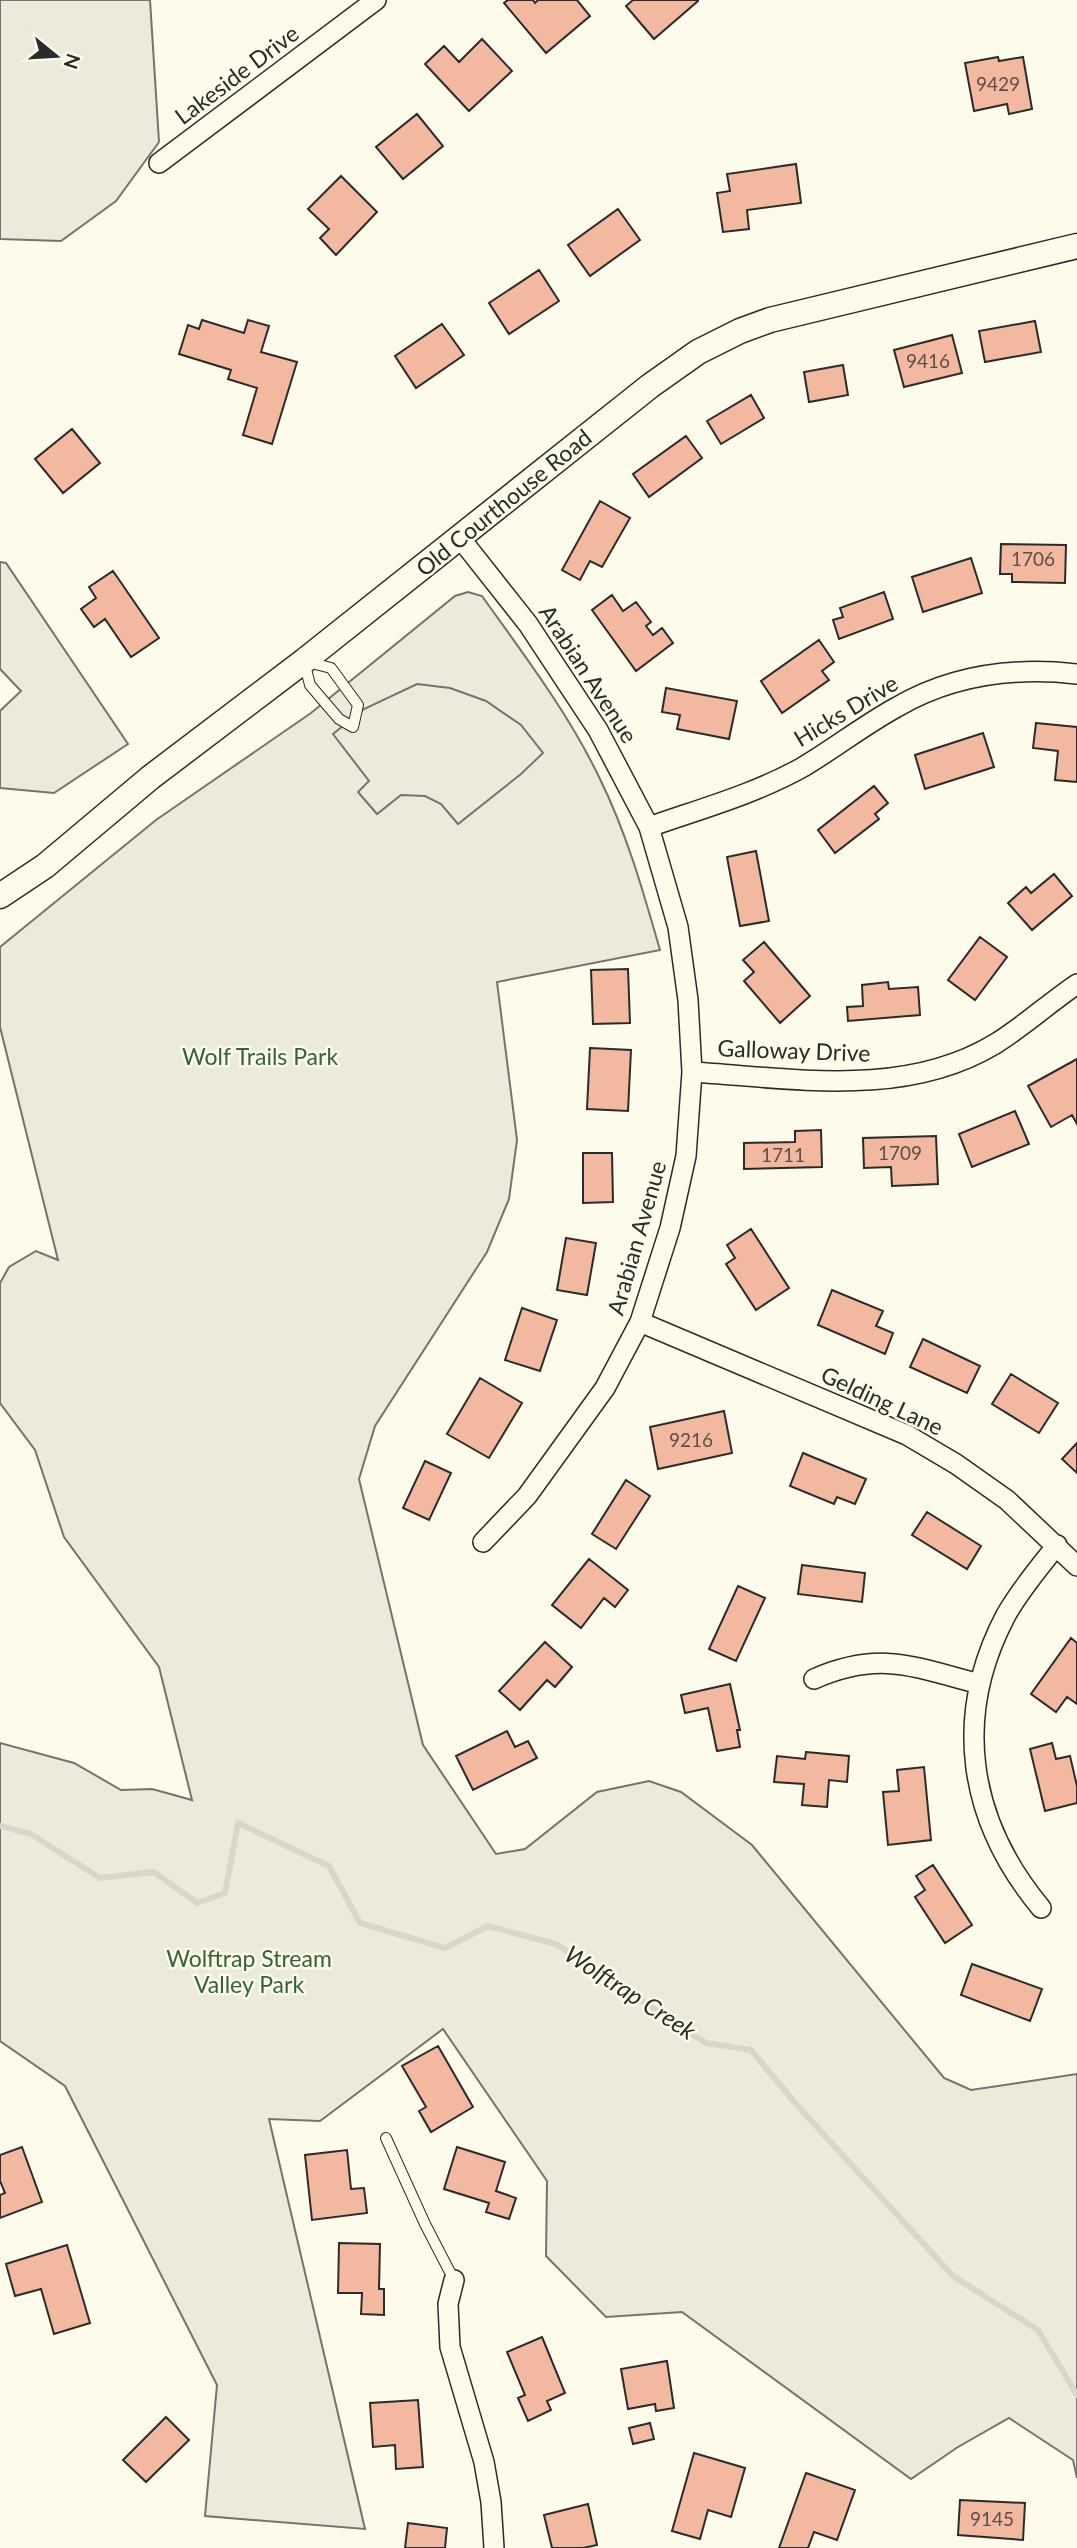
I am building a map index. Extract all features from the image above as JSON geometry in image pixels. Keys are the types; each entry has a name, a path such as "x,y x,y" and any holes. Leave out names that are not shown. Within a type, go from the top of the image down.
{"street":[{"name":"Lakeside Drive","path":"159,163 376,0"},
{"name":"Old Courthouse Road","path":"0,896 45,866 151,777 304,661 659,379 698,352 740,331 800,312 1077,246"},
{"name":"Arabian Avenue","path":"460,538 528,624 598,730 632,790 649,827 678,927 688,1000 692,1072 686,1156 670,1228 640,1322 605,1388 527,1496 483,1542"},
{"name":"Hicks Drive","path":"649,827 765,786 802,768 897,706 932,690 963,680 1001,673 1044,671 1077,674"},
{"name":"Galloway Drive","path":"692,1072 848,1082 927,1073 962,1061 994,1045 1077,984"},
{"name":"Gelding Lane","path":"640,1322 906,1436 956,1464 1007,1500 1077,1566"},
{"path":"1041,1908 1020,1882 1001,1850 986,1816 977,1785 974,1716 979,1684 989,1651 1025,1585 1057,1545"},
{"path":"814,1679 838,1668 889,1662 979,1684"},
{"path":"454,2280 448,2304 447,2329 484,2462 491,2502 494,2548"}],"lane":[{"path":"304,661 334,671 358,705 353,727 339,719 310,685 304,661"},
{"path":"386,2138 454,2280"}],"green space":[{"path":"0,0 150,0 159,142 116,201 61,241 0,239"},
{"path":"0,562 6,563 128,744 54,793 0,788 0,711 21,691 0,669"},
{"path":"468,592 482,596 545,685 588,755 610,800 626,842 660,950 497,982 517,1140 509,1199 487,1252 375,1426 359,1479 423,1745 496,1854 525,1849 597,1792 649,1781 681,1792 752,1845 944,2078 971,2090 1077,2074 1077,2478 1073,2460 1009,2418 958,2447 911,2479 682,2312 606,2317 546,2256 547,2181 443,2029 320,2121 269,2119 365,2529 205,2516 217,2385 65,2086 0,2041 0,1743 74,1763 121,1790 152,1789 192,1800 159,1667 64,1537 35,1450 0,1403 0,1283 9,1267 36,1251 58,1260 0,1027 0,947 156,820 311,713 455,596"}],"shaded area":[{"path":"417,684 450,688 486,701 521,725 543,753 458,824 441,804 425,796 401,795 377,814 358,792 369,781 333,734 364,709"}],"building":[{"path":"508,0 533,0 535,3 538,0 577,0 590,16 546,53 504,3"},
{"path":"633,0 698,1 654,39 626,6"},
{"path":"482,39 512,71 469,111 425,64 444,46 459,62"},
{"path":"998,57 999,61 1023,57 1032,109 1009,114 1007,104 974,111 965,63"},
{"path":"417,114 443,146 403,179 376,147"},
{"path":"796,164 801,203 747,210 749,229 723,232 717,193 730,191 727,174"},
{"path":"341,176 377,212 336,255 320,238 329,229 308,209"},
{"path":"618,209 640,240 590,276 568,245"},
{"path":"539,270 559,301 509,334 489,303"},
{"path":"202,320 244,333 248,320 269,326 261,352 297,362 272,444 243,435 257,388 228,379 231,370 179,354 188,325 199,329"},
{"path":"1035,321 1041,352 985,362 979,331"},
{"path":"442,324 464,355 416,388 395,356"},
{"path":"952,335 962,373 904,387 894,350"},
{"path":"843,365 848,395 809,402 804,372"},
{"path":"751,395 764,418 721,444 707,421"},
{"path":"72,429 100,463 63,493 35,459"},
{"path":"686,436 702,458 649,497 633,474"},
{"path":"600,501 630,518 602,567 590,561 580,580 562,570"},
{"path":"1001,544 1066,545 1065,583 1012,582 1012,574 1000,574"},
{"path":"971,558 982,593 923,612 912,577"},
{"path":"113,571 159,638 131,657 105,619 94,627 81,609 96,598 89,587"},
{"path":"884,592 893,619 839,639 833,620 843,617 840,608"},
{"path":"612,595 623,611 636,602 651,622 646,626 653,635 662,628 673,643 636,671 592,610"},
{"path":"819,640 834,662 822,671 829,680 782,713 761,681"},
{"path":"666,688 737,701 729,739 677,729 680,715 662,712"},
{"path":"1036,723 1077,727 1077,782 1055,780 1058,751 1033,748"},
{"path":"983,733 994,767 925,789 915,755"},
{"path":"874,786 888,803 875,814 879,819 835,853 818,830"},
{"path":"756,851 769,921 740,926 727,857"},
{"path":"1054,874 1072,896 1032,930 1008,903 1026,887 1031,893"},
{"path":"980,937 1007,957 975,1000 948,980"},
{"path":"764,942 810,996 780,1023 744,981 754,972 743,960"},
{"path":"628,969 630,1023 593,1024 591,970"},
{"path":"888,982 889,989 918,987 920,1015 848,1021 847,1007 863,1006 862,985"},
{"path":"590,1048 631,1050 628,1111 587,1109"},
{"path":"1077,1059 1077,1124 1072,1115 1051,1127 1028,1086"},
{"path":"1015,1111 1029,1144 972,1167 959,1134"},
{"path":"821,1130 822,1167 744,1169 744,1143 795,1142 795,1131"},
{"path":"936,1136 938,1184 892,1186 891,1167 864,1168 863,1138"},
{"path":"583,1153 612,1153 613,1202 583,1203"},
{"path":"751,1229 789,1288 756,1310 726,1264 735,1258 727,1245"},
{"path":"566,1238 596,1243 587,1295 557,1290"},
{"path":"832,1290 883,1311 876,1326 893,1333 885,1354 818,1325"},
{"path":"522,1308 557,1320 540,1371 505,1360"},
{"path":"923,1339 980,1366 967,1393 910,1367"},
{"path":"1011,1374 1058,1403 1039,1433 992,1404"},
{"path":"480,1378 522,1403 489,1458 447,1434"},
{"path":"724,1411 732,1453 658,1469 650,1427"},
{"path":"1077,1443 1077,1473 1062,1459"},
{"path":"803,1453 866,1479 855,1504 837,1497 834,1504 790,1486"},
{"path":"425,1461 451,1473 429,1520 403,1508"},
{"path":"626,1480 650,1496 616,1549 592,1534"},
{"path":"927,1512 981,1546 967,1569 912,1535"},
{"path":"589,1559 628,1590 615,1607 604,1598 581,1628 552,1605"},
{"path":"802,1565 865,1573 862,1602 798,1594"},
{"path":"738,1586 765,1598 736,1661 709,1649"},
{"path":"1071,1638 1077,1643 1077,1704 1067,1697 1056,1712 1031,1694"},
{"path":"545,1642 572,1667 555,1687 547,1680 520,1710 499,1691"},
{"path":"730,1684 740,1730 737,1730 740,1747 717,1751 708,1708 685,1713 681,1695"},
{"path":"507,1731 515,1747 528,1741 537,1758 473,1790 456,1756"},
{"path":"1052,1743 1056,1759 1070,1756 1077,1786 1077,1803 1045,1811 1030,1749"},
{"path":"806,1752 849,1756 847,1782 829,1780 827,1807 802,1805 804,1784 774,1782 777,1756 805,1759"},
{"path":"924,1767 931,1840 888,1845 883,1792 899,1791 897,1770"},
{"path":"933,1865 972,1925 945,1943 915,1897 925,1890 916,1876"},
{"path":"972,1964 1042,1989 1030,2021 961,1995"},
{"path":"438,2046 473,2107 431,2132 419,2111 426,2107 402,2066"},
{"path":"22,2147 42,2202 0,2218 0,2195 5,2193 0,2181 0,2155"},
{"path":"457,2147 505,2162 496,2191 516,2198 509,2219 486,2212 489,2203 444,2189"},
{"path":"347,2150 351,2189 364,2188 367,2213 312,2220 305,2155"},
{"path":"339,2243 380,2244 379,2289 384,2289 384,2315 361,2314 362,2293 338,2293"},
{"path":"67,2245 90,2323 54,2334 41,2289 15,2296 6,2264"},
{"path":"542,2337 565,2393 547,2401 551,2410 528,2421 518,2398 525,2395 507,2352"},
{"path":"667,2361 674,2408 656,2411 655,2404 628,2409 621,2369"},
{"path":"418,2400 423,2467 396,2469 395,2445 373,2447 370,2403"},
{"path":"166,2417 189,2440 146,2482 123,2460"},
{"path":"650,2423 654,2439 633,2444 629,2428"},
{"path":"694,2453 745,2468 731,2517 708,2510 700,2539 672,2531"},
{"path":"806,2473 855,2490 837,2540 814,2532 808,2548 779,2548"},
{"path":"960,2500 1025,2503 1023,2540 958,2535"},
{"path":"588,2504 597,2545 552,2548 544,2515"},
{"path":"408,2523 447,2528 445,2548 405,2548"}],"waterway":[{"name":"Wolftrap Creek","path":"0,1826 31,1834 100,1878 154,1872 197,1903 225,1893 238,1823 329,1866 360,1923 445,1948 488,1926 556,1944 706,2043 751,2050 796,2104 953,2276 1038,2330 1077,2395"}],"park label":[{"name":"Wolf Trails Park","path":"260,1057"},
{"name":"Wolftrap Stream Valley Park","path":"249,1972"}]}
